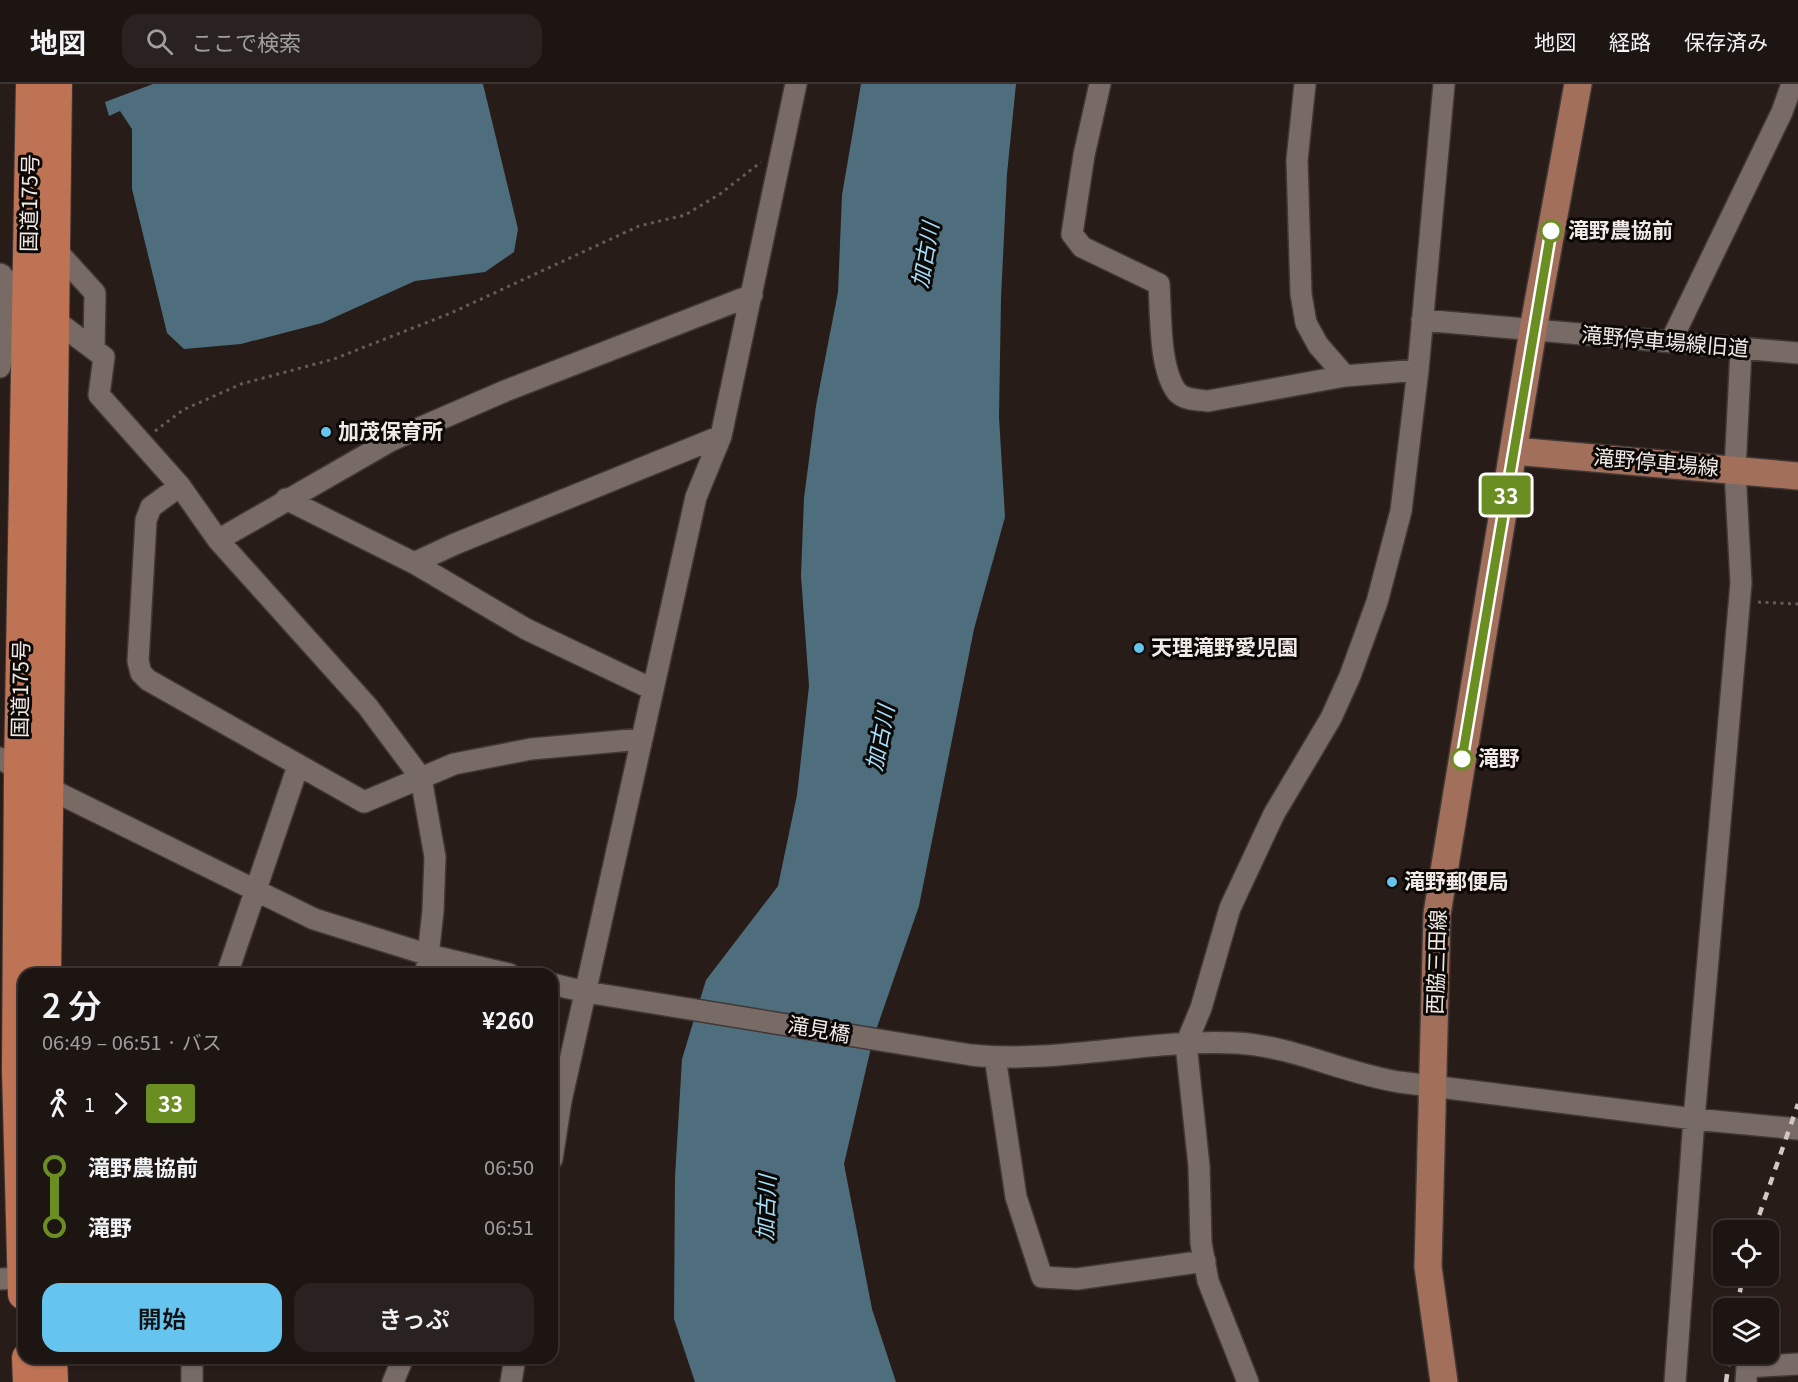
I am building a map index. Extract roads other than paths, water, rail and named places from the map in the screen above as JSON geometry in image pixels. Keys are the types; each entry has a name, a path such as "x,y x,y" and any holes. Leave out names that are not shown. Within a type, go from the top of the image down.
{"highway":[{"name":"国道175号","path":"19,968 32,84"},
{"name":"国道175号","path":"44,968 22,772 54,320 56,84"},
{"name":"国道175号","path":"16,1284 18,1070"},
{"path":"28,1364 29,1382"},
{"path":"51,1364 52,1382"}],"main road":[{"name":"西脇三田線","path":"1443,1382 1428,1268 1437,914 1533,330 1578,84"},
{"name":"滝野停車場線","path":"1514,452 1798,476"}],"street":[{"path":"558,1120 696,497 721,436 796,84"},
{"path":"1100,84 1084,155 1072,234 1082,247 1159,284 1167,371 1178,393 1192,400 1208,401 1345,376 1418,370"},
{"path":"1305,84 1297,160 1301,294 1306,323 1318,345 1345,376"},
{"path":"1248,1382 1208,1281 1204,1261 1201,1243 1199,1166 1186,1044 1201,1008 1230,909 1275,814 1331,718 1350,676 1377,602 1401,511 1418,370 1444,84"},
{"path":"1671,341 1777,123 1792,84"},
{"path":"55,249 95,293 94,350"},
{"path":"1,275 28,300 104,357 99,395 180,486 218,540 368,707 421,778 435,857 428,964"},
{"path":"0,367 3,347 1,275"},
{"path":"218,540 286,499 402,436 505,391 752,295"},
{"name":"滝野停車場線旧道","path":"1422,320 1798,353"},
{"path":"1675,1382 1694,1119 1741,583 1735,470 1741,349"},
{"path":"414,563 455,543 721,436"},
{"path":"180,486 151,507 146,520 138,661 141,673 148,680 298,766 364,802 454,764 531,749 642,739"},
{"path":"286,499 414,563 526,629 652,689"},
{"path":"229,968 298,766"},
{"path":"22,772 314,919 428,964 460,968"},
{"name":"滝見橋","path":"558,985 586,992 971,1055 995,1057 1186,1044 1236,1043 1282,1048 1368,1077 1694,1119 1798,1129"},
{"path":"995,1057 1016,1197 1042,1276 1077,1279 1204,1261"},
{"path":"192,1364 192,1382"},
{"path":"393,1382 400,1364"},
{"path":"511,1382 514,1364"},
{"path":"1746,1382 1747,1367 1798,1364"}],"water":[{"path":"153,84 483,84 518,229 514,252 485,272 415,281 322,323 241,344 184,349 167,333 132,189 132,129 120,111 109,116 105,102"},
{"name":"加古川","path":"861,84 1016,84 1007,174 1001,298 999,417 1005,517 974,629 919,906 873,1039 844,1164 872,1309 896,1382 695,1382 674,1319 675,1177 682,1059 706,980 778,886 797,795 809,686 801,576 804,498 816,406 838,292 842,195"}],"railway":[{"path":"1757,1220 1798,1104"},
{"path":"1739,1298 1741,1286"},
{"path":"1726,1382 1728,1364"}],"place":[{"name":"滝野農協前","path":"1551,231"},
{"name":"加茂保育所","path":"326,432"},
{"name":"天理滝野愛児園","path":"1139,648"},
{"name":"滝野","path":"1462,759"},
{"name":"滝野郵便局","path":"1392,882"}]}
